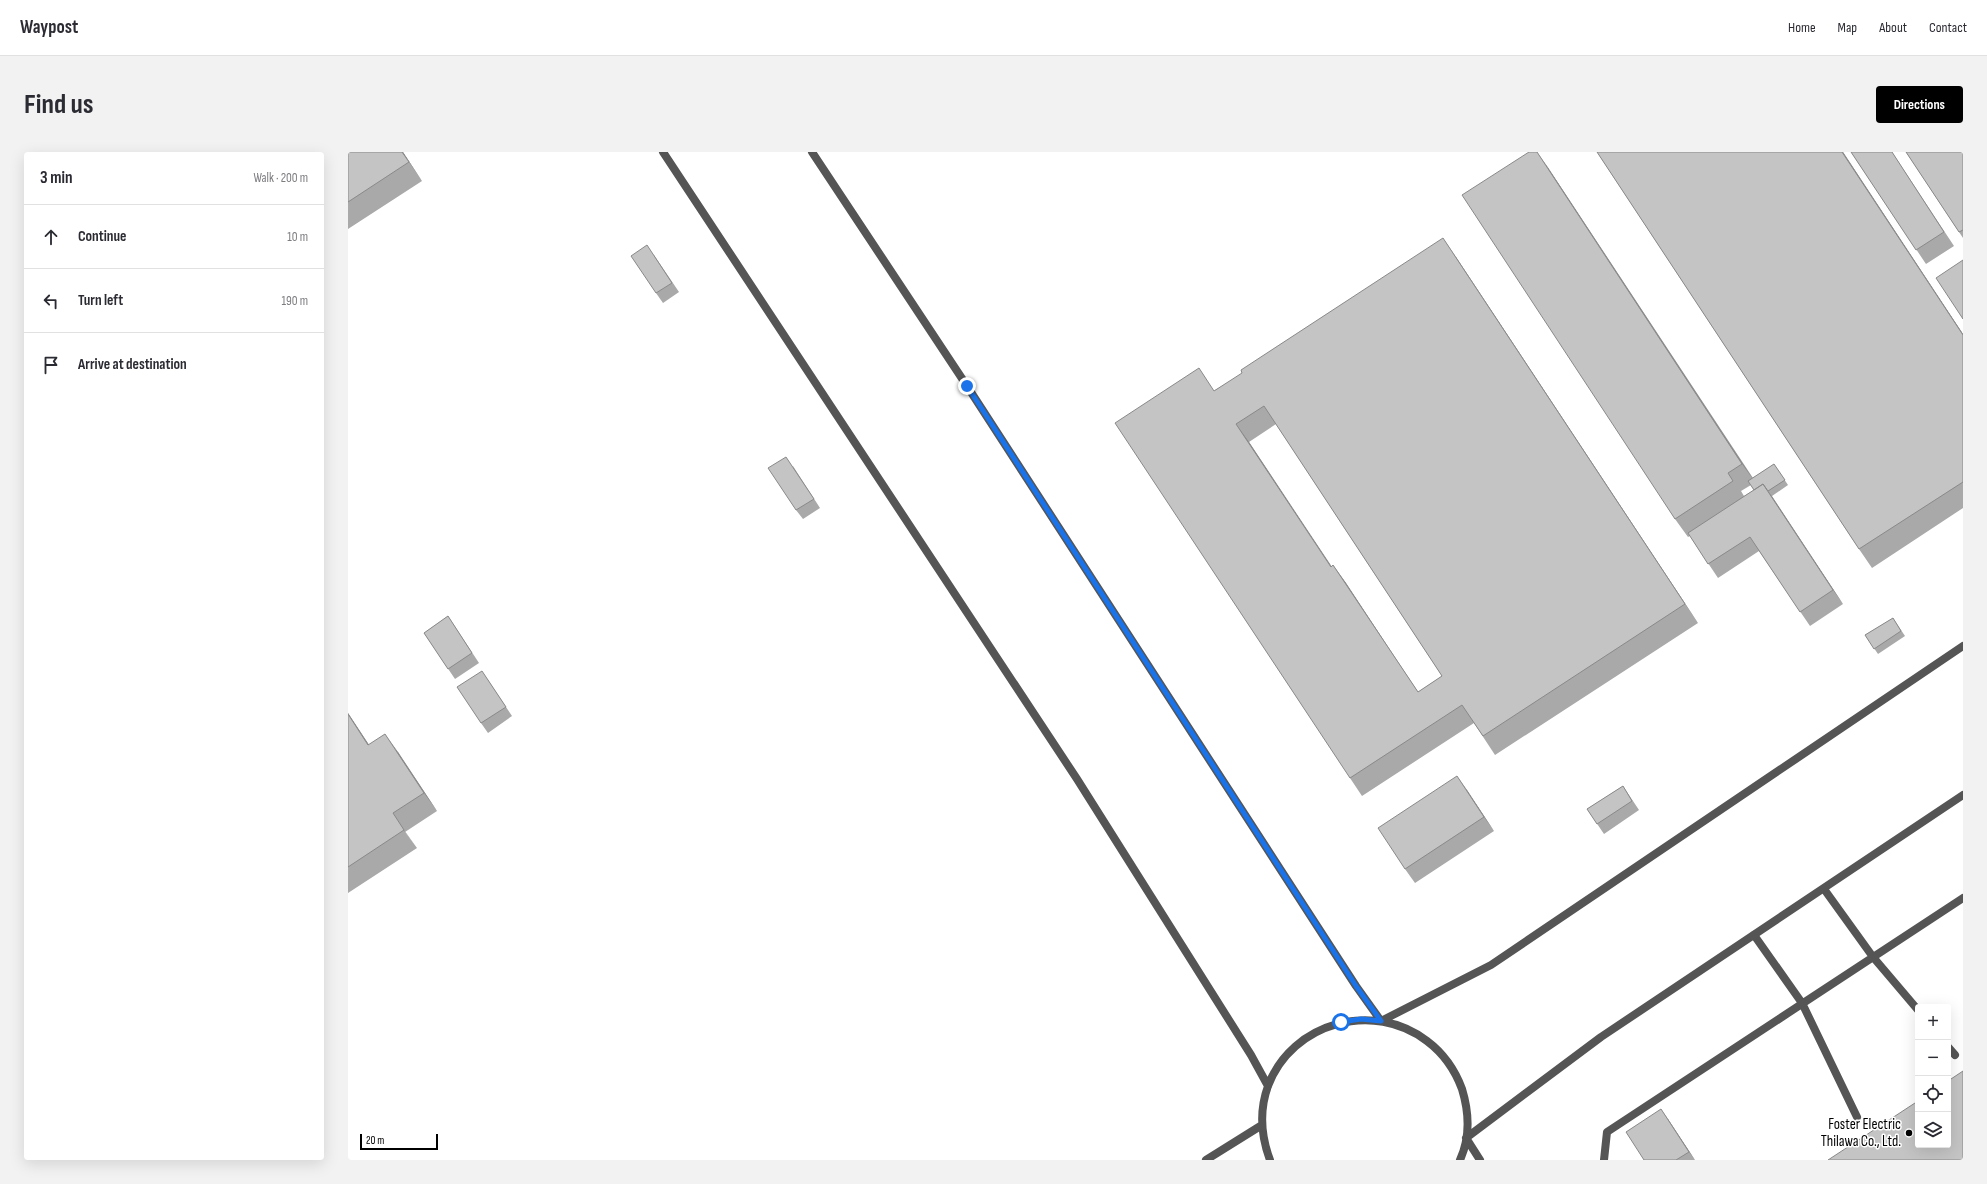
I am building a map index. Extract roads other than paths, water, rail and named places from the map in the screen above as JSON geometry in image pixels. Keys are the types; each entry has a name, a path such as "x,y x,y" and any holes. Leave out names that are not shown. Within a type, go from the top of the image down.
{"street":[{"path":"663,152 1077,779 1247,1048 1268,1086"},
{"path":"812,152 976,400 1352,980 1381,1021"},
{"path":"1381,1021 1491,965 1963,646"},
{"path":"1466,1138 1602,1038 1963,795"},
{"path":"1824,889 1873,957 1915,1006"},
{"path":"1604,1160 1607,1132 1963,898"},
{"path":"1754,935 1802,1004 1857,1117"},
{"path":"1270,1160 1265,1145 1262,1125 1263,1105 1268,1086 1277,1068 1289,1052 1305,1039 1322,1029 1341,1022 1361,1019 1381,1021 1401,1026 1419,1035 1435,1047 1448,1062 1458,1080 1465,1098 1468,1118 1466,1138 1460,1160"},
{"path":"1951,1050 1955,1055"},
{"path":"1206,1160 1262,1125"},
{"path":"1466,1138 1480,1160"}],"place":[{"name":"Foster Electric Thilawa Co., Ltd.","path":"1909,1133"}]}
